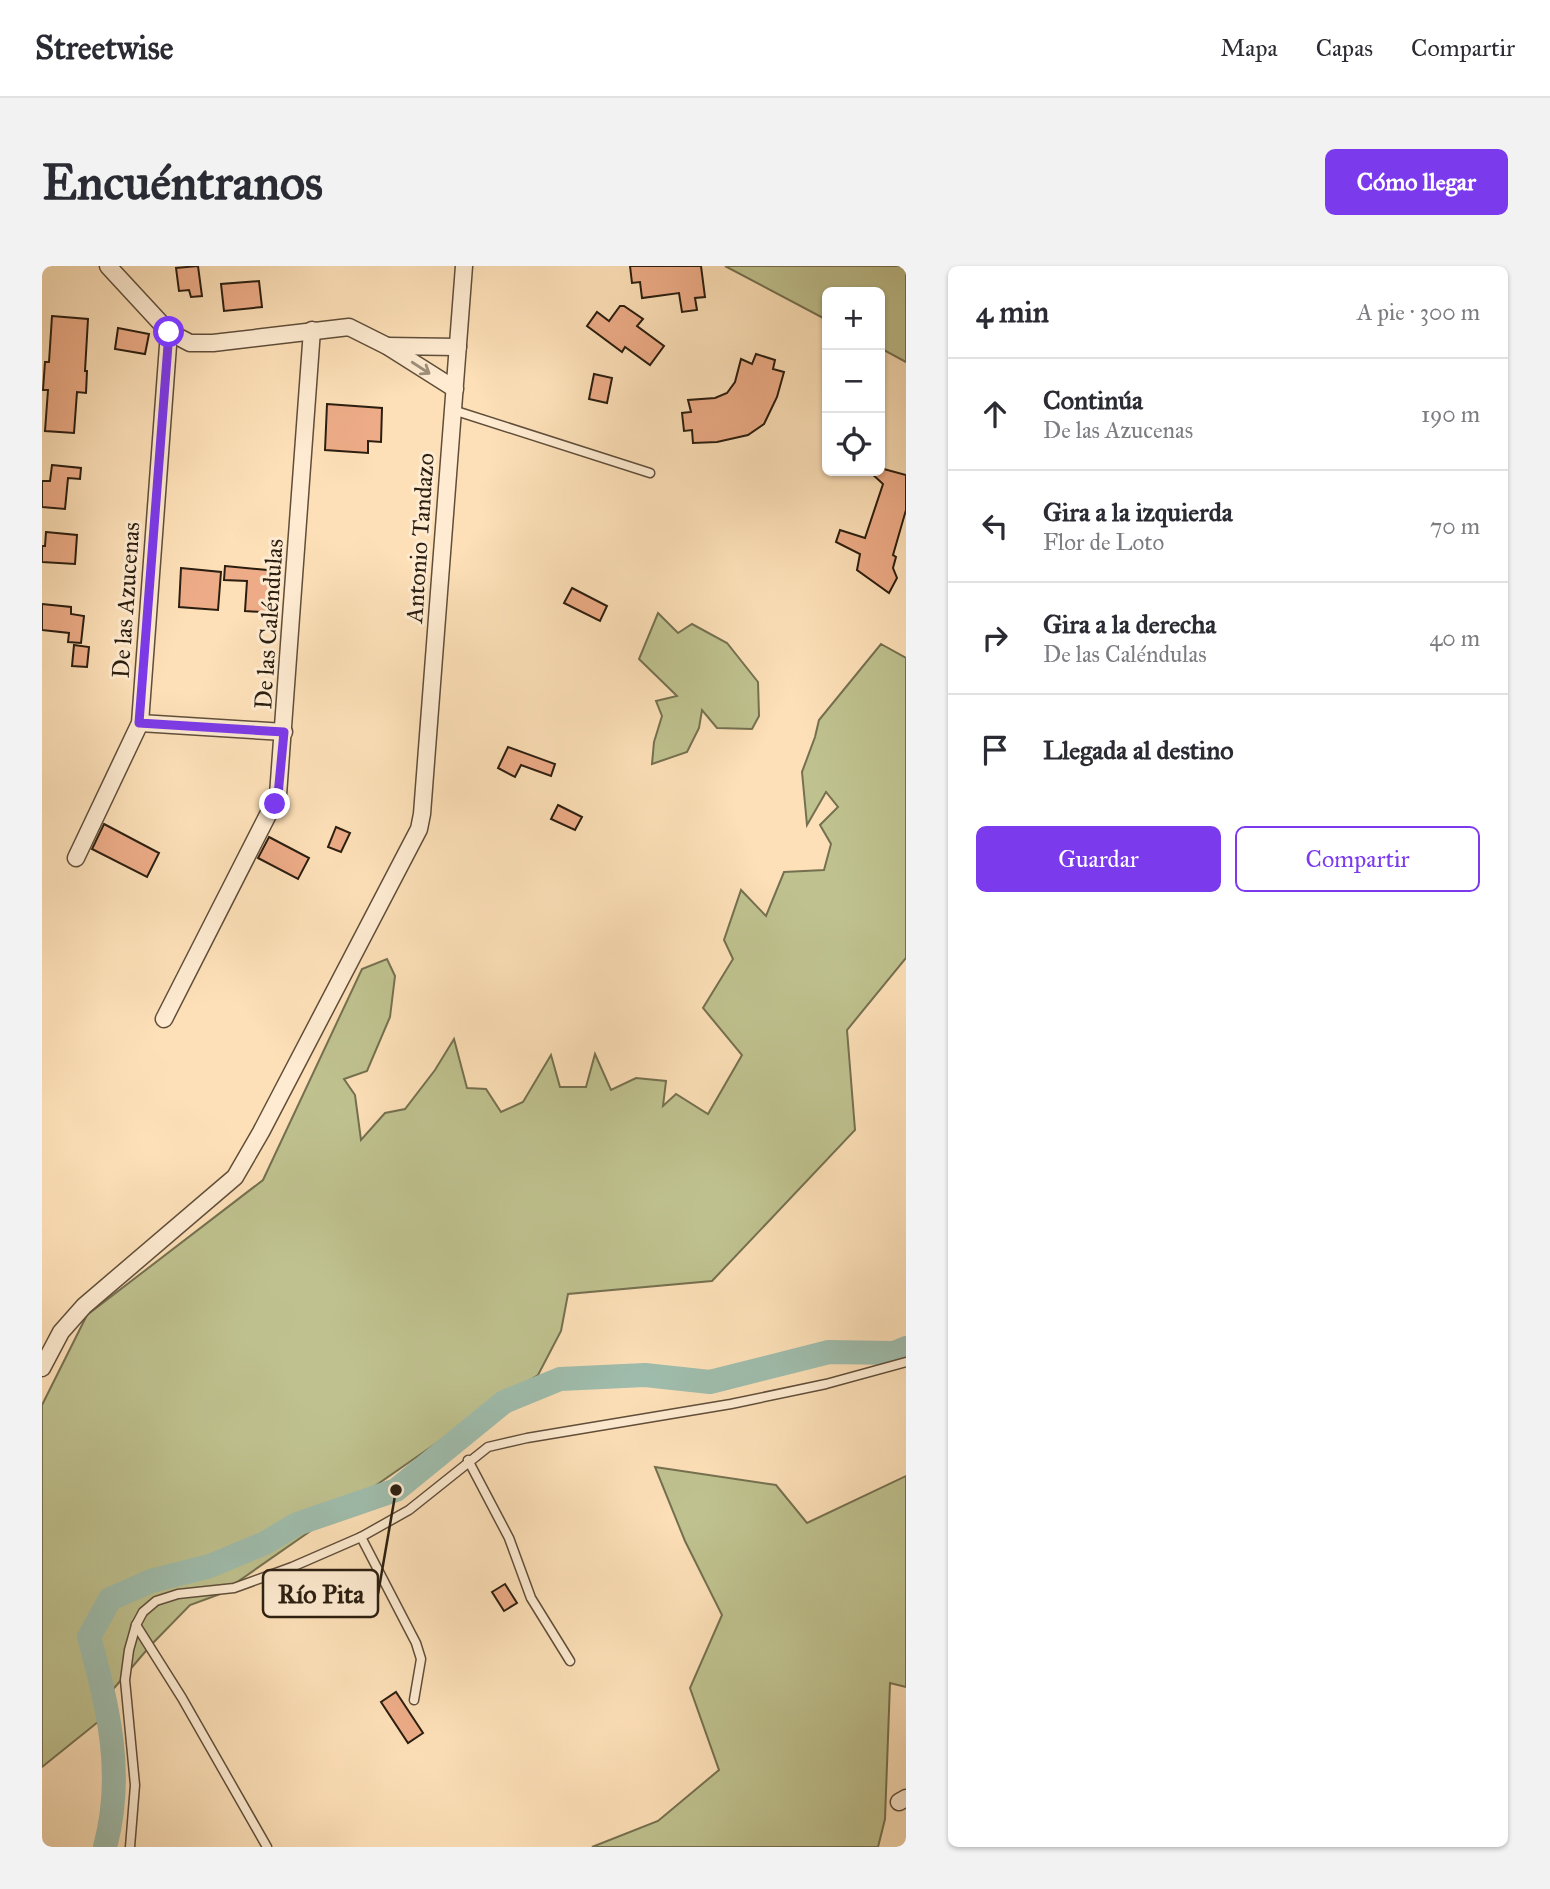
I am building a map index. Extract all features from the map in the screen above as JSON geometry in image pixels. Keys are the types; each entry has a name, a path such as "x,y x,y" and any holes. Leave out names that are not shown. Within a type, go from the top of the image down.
{"street":[{"path":"108,266 169,332 191,343 213,343 349,327 387,346 454,389"},
{"name":"Antonio Tandazo","path":"42,1368 61,1332 84,1306 235,1177 419,829 464,266"},
{"name":"De las Caléndulas","path":"164,1019 277,799 313,330"},
{"name":"De las Azucenas","path":"76,858 139,723 169,332"},
{"path":"387,346 458,347"},
{"path":"139,723 284,732"}],"lane":[{"path":"453,410 650,473"},
{"path":"130,1847 135,1784 125,1681 136,1625 143,1612 156,1601 178,1594 234,1588 292,1567 361,1537 409,1510 468,1460 488,1447 732,1404 826,1384 906,1362"},
{"path":"468,1460 509,1538 531,1598 570,1661"},
{"path":"361,1537 416,1643 421,1659 414,1700"},
{"path":"136,1625 182,1698 267,1847"}],"green space":[{"path":"725,266 906,266 906,362 885,351 885,287 822,287 822,317"},
{"path":"658,613 678,633 692,624 727,643 758,682 759,716 752,729 717,728 702,710 699,728 687,752 652,764 654,742 662,716 656,701 677,696 639,659"},
{"path":"881,644 906,658 906,958 847,1030 855,1130 712,1281 568,1294 561,1331 538,1375 220,1594 190,1605 109,1694 98,1722 42,1767 42,1405 87,1315 263,1180 362,969 387,959 395,976 390,1017 367,1071 344,1079 355,1095 361,1140 385,1113 405,1109 435,1070 454,1039 467,1088 486,1089 501,1112 523,1102 551,1055 560,1087 586,1087 595,1054 611,1090 636,1078 666,1081 663,1106 676,1094 708,1114 742,1055 703,1008 733,959 724,940 741,890 766,916 784,872 824,870 831,844 820,825 838,807 826,792 807,825 802,772 819,720"},
{"path":"655,1467 776,1485 807,1523 906,1476 906,1687 890,1683 885,1819 878,1847 592,1847 658,1821 719,1770 690,1688 722,1615 685,1541"}],"building":[{"path":"198,266 202,296 191,297 189,290 179,291 176,268"},
{"path":"630,266 701,266 705,297 695,298 697,310 682,312 679,293 642,298 640,282 632,283"},
{"path":"259,281 262,307 224,311 221,284"},
{"path":"620,306 643,319 637,326 664,346 650,365 625,347 622,352 587,326 597,312 609,321"},
{"path":"52,316 88,319 86,393 77,392 74,433 45,431 48,390 43,390 45,362 49,362"},
{"path":"118,328 149,334 145,354 115,349"},
{"path":"756,354 775,360 773,369 784,372 777,397 764,424 748,435 717,442 693,443 692,430 684,431 682,413 691,412 688,400 715,398 727,393 735,382 741,359 752,364"},
{"path":"594,374 612,378 607,403 589,399"},
{"path":"327,404 382,408 381,442 368,441 368,453 325,450"},
{"path":"52,465 81,468 80,479 68,478 65,509 42,507 42,481 50,481"},
{"path":"885,469 906,475 906,510 893,555 896,557 893,568 897,578 889,593 857,570 860,554 836,542 840,530 865,538 883,484 874,476 885,476"},
{"path":"46,532 77,535 75,564 42,562 42,546 45,546"},
{"path":"225,566 278,571 274,613 245,611 247,581 224,580"},
{"path":"181,568 221,572 218,610 179,607"},
{"path":"572,588 607,606 600,621 564,603"},
{"path":"42,604 71,607 71,614 84,616 81,643 68,642 69,633 42,630"},
{"path":"74,645 89,647 87,667 72,666"},
{"path":"508,747 555,764 551,776 521,765 515,777 498,768"},
{"path":"558,805 582,817 575,830 551,819"},
{"path":"104,824 159,853 147,877 92,849"},
{"path":"336,827 350,833 341,852 328,847"},
{"path":"269,837 309,858 298,879 258,858"},
{"path":"505,1584 517,1603 504,1611 492,1592"},
{"path":"396,1692 423,1733 408,1743 381,1702"}],"waterway":[{"path":"105,1847 111,1820 114,1767 108,1715 89,1637 110,1599 151,1581 210,1566 265,1543 297,1524 396,1490 504,1402 560,1379 645,1375 710,1382 829,1352 894,1353 906,1348"}],"place":[{"name":"Río Pita","path":"396,1490"}],"route":[{"path":"169,332 139,723 284,732 275,804"}]}
